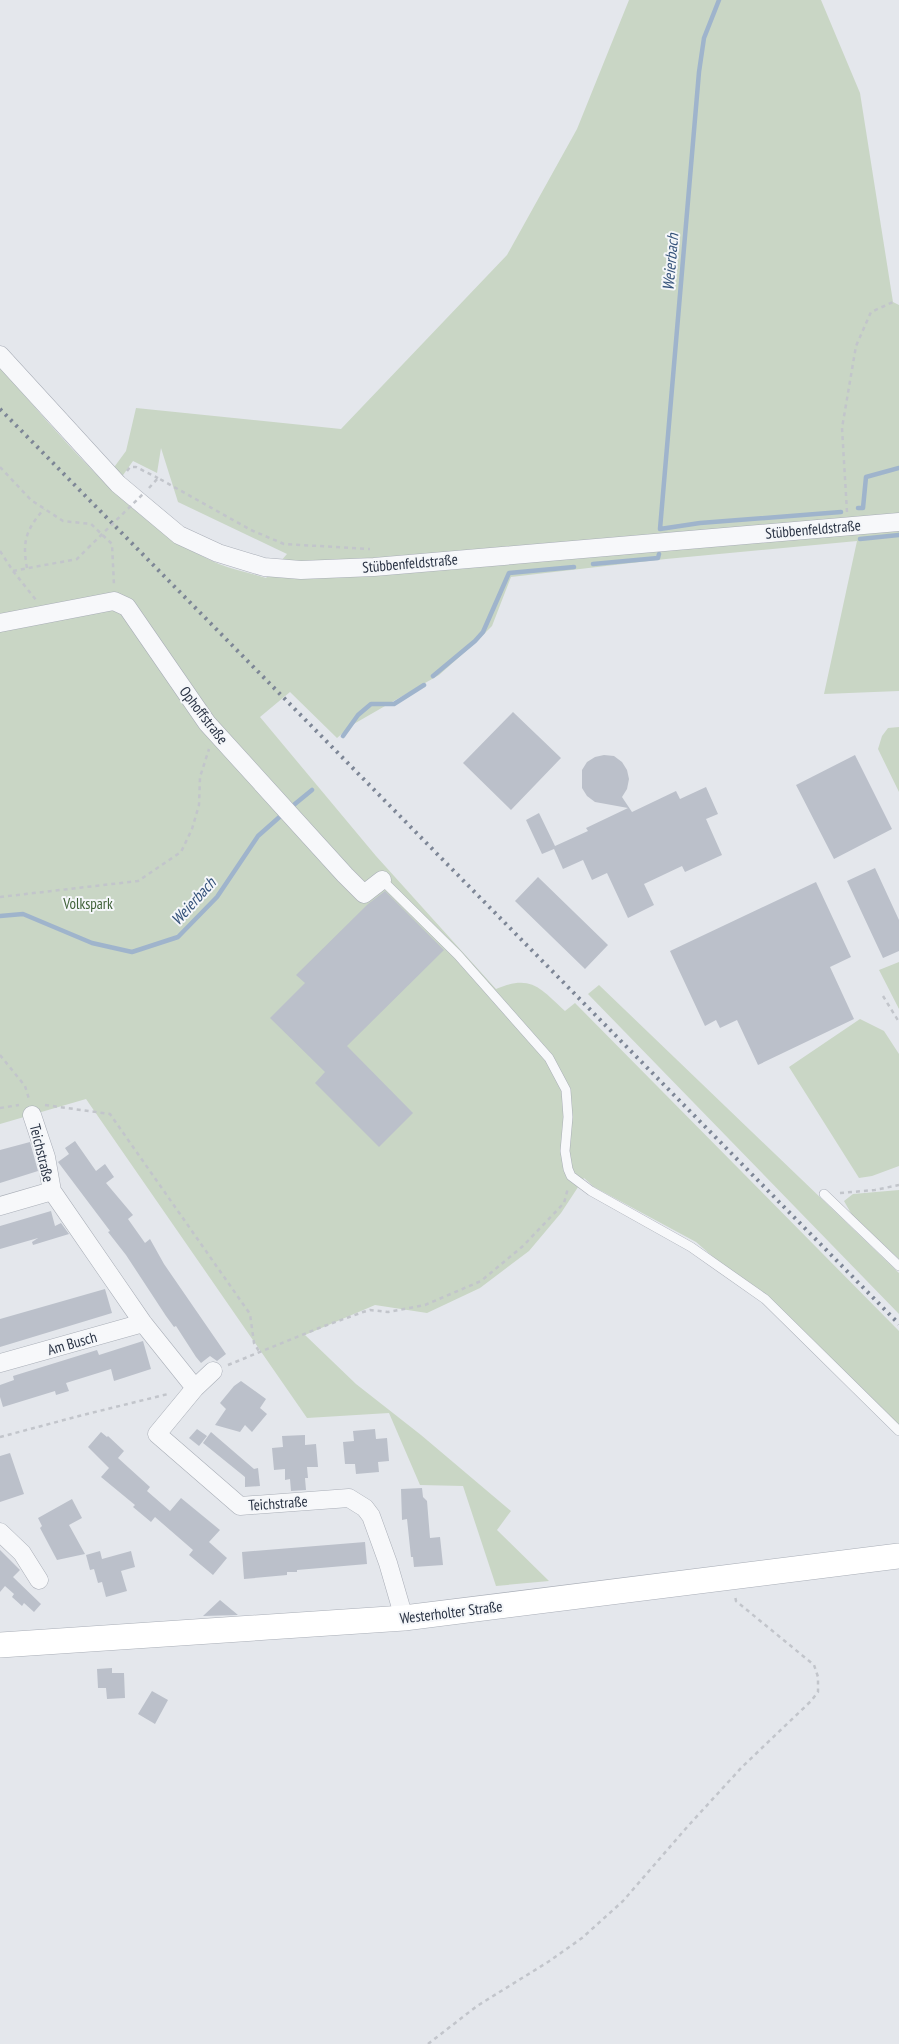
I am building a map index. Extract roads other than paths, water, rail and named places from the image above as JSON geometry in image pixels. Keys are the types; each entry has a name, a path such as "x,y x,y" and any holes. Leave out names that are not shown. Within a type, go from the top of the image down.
{"main road":[{"name":"Westerholter Straße","path":"0,1645 404,1618 899,1556"}],"street":[{"name":"Stübbenfeldstraße","path":"0,355 118,484 179,535 218,553 264,567 301,570 374,567 645,542 899,522"},
{"name":"Ophoffstraße","path":"0,623 114,601 127,607 207,723 364,894 382,880"},
{"name":"Teichstraße","path":"31,1109 46,1157 52,1191 143,1322 195,1388"},
{"name":"Teichstraße","path":"0,1206 52,1191"},
{"name":"Am Busch","path":"0,1363 143,1322"},
{"name":"Teichstraße","path":"213,1371 195,1388 157,1434 240,1506 349,1498 365,1508 371,1516 404,1618"},
{"path":"0,1532 22,1553 39,1580"}],"lane":[{"path":"382,880 458,955 549,1058 566,1090 568,1117 565,1151 571,1176 591,1191 691,1247 765,1299 899,1432"},
{"path":"824,1194 899,1266"}],"waterway":[{"name":"Weierbach","path":"719,0 704,38 699,72 660,529 700,523 841,512"},
{"path":"858,508 863,508 866,477 899,468"},
{"path":"860,539 899,535"},
{"name":"Weierbach","path":"593,564 658,558 659,554"},
{"name":"Weierbach","path":"433,676 483,632 509,573 574,567"},
{"name":"Weierbach","path":"343,736 358,715 371,704 394,704 424,685"},
{"name":"Weierbach","path":"290,808 312,790"},
{"name":"Weierbach","path":"0,916 23,914 92,943 132,952 178,937 217,897 258,836 284,813"}],"railway":[{"path":"0,409 899,1324"}],"park label":[{"name":"Volkspark","path":"88,903"}]}
